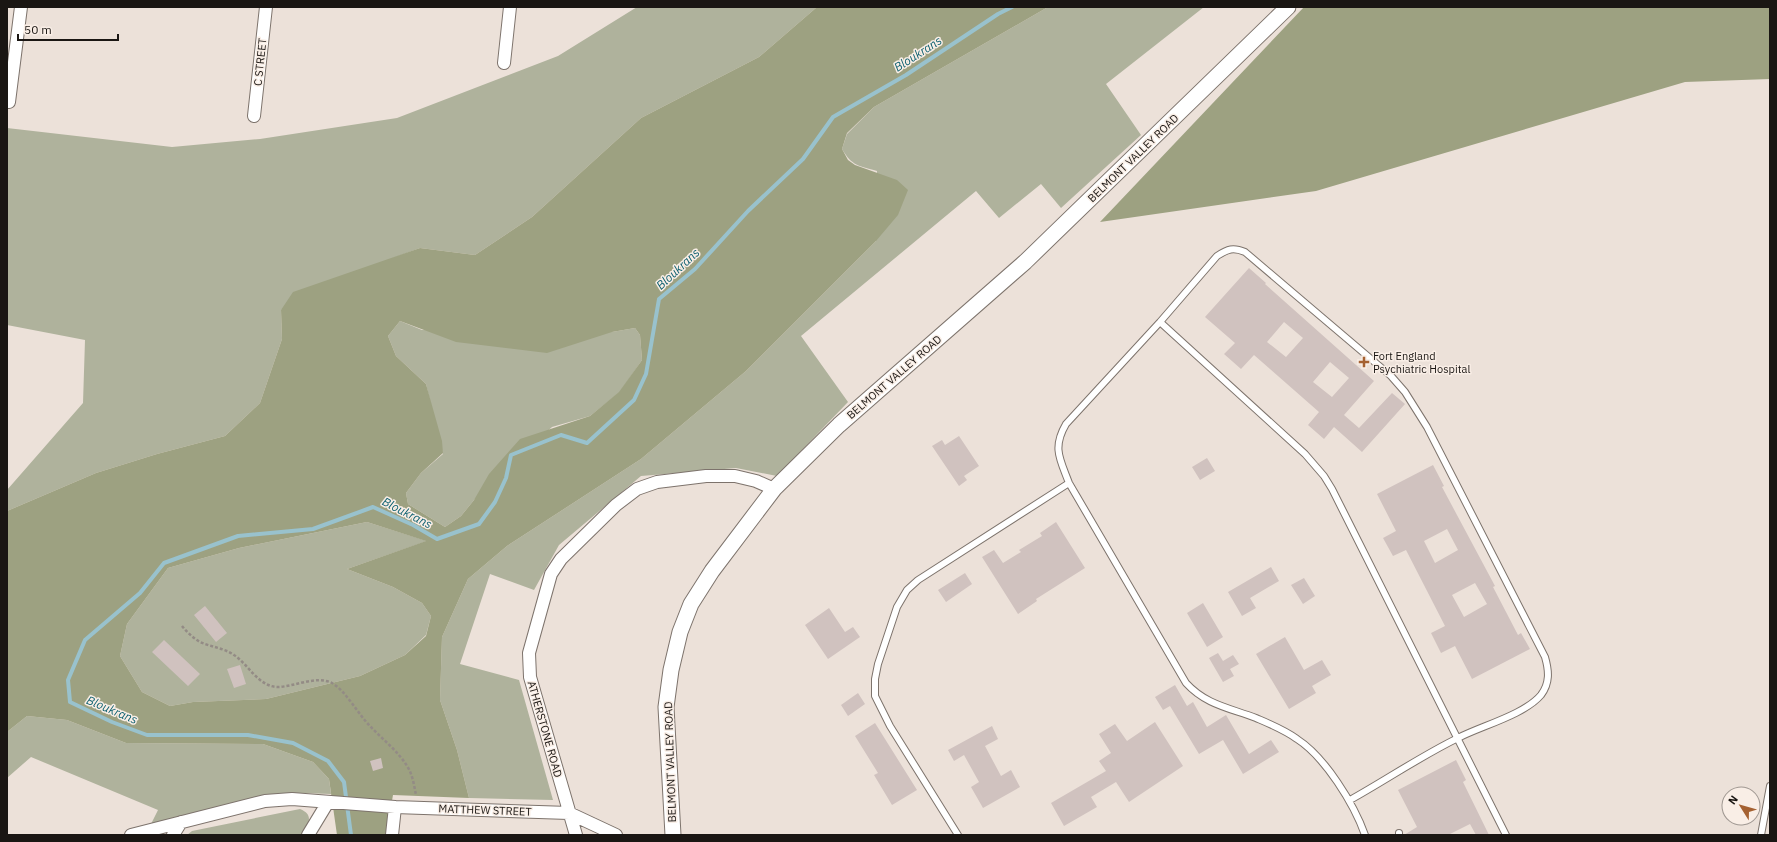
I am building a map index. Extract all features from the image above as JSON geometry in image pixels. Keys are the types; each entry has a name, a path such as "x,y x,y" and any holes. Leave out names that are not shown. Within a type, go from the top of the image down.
{"street":[{"path":"10,102 21,7"},
{"name":"C STREET","path":"254,116 266,7"},
{"path":"504,63 510,7"},
{"name":"BELMONT VALLEY ROAD","path":"673,835 666,707 671,670 680,632 691,604 712,571 774,489 839,425 1025,262 1288,7"},
{"name":"ATHERSTONE ROAD","path":"576,835 530,677 529,653 551,574 561,559 578,540 616,505 637,489 657,482 706,476 735,476 756,481 774,489"},
{"name":"MATTHEW STREET","path":"131,835 265,802 292,799 395,807 569,813 616,835"},
{"path":"308,835 339,803"},
{"path":"392,835 395,807"},
{"path":"173,835 181,822"}],"lane":[{"path":"1350,800 1458,738 1528,706 1541,695 1548,682 1549,670 1546,658 1427,427 1405,392 1391,376 1246,252 1237,248 1228,249 1217,256 1160,322 1085,401 1066,424 1059,435 1057,445 1058,455 1069,483 1186,683 1195,693 1206,701 1257,719 1297,738 1315,755 1350,800 1365,835"},
{"path":"1160,322 1304,454 1324,476 1332,489 1506,835"},
{"path":"958,835 890,726 875,696 875,680 878,664 897,607 907,590 918,580 1069,483"},
{"path":"1761,835 1770,786"}],"path":[{"path":"182,626 199,641 227,651 236,656 268,685 277,687 318,681 331,683 342,691 370,726 392,747 407,766 414,782 418,808"}],"green space":[{"path":"637,7 817,7 759,57 641,118 532,217 475,255 420,248 380,263 281,310 282,339 260,403 225,436 157,454 96,473 7,511 7,490 83,403 85,340 7,325 7,128 172,147 260,139 397,118 558,56"},
{"path":"817,7 1048,7 874,107 847,133 842,149 848,160 855,165 897,180 908,190 898,215 876,241 746,371 641,459 507,546 468,579 442,637 440,700 457,750 469,798 393,795 386,835 337,835 329,779 313,762 263,744 126,743 67,720 27,716 7,732 7,511 96,473 157,454 225,436 260,403 282,339 281,310 293,292 420,248 475,255 532,217 641,118 759,57","holes":["400,321 456,342 547,353 612,332 635,328 640,335 642,360 619,392 590,416 520,439 489,474 474,500 461,516 445,527 408,504 406,493 421,473 443,453 442,441 426,384 396,356 388,336","367,522 426,541 347,569 393,587 422,603 431,616 426,636 405,655 360,676 266,699 193,702 170,706 142,692 120,656 127,624 168,568 239,548"]},
{"path":"1048,7 1204,7 1106,84 1141,135 1061,208 1041,184 999,218 976,191 801,336 848,402 777,476 736,468 641,476 559,545 534,590 490,574 460,664 519,680 553,800 469,798 457,750 440,700 442,637 468,579 507,546 641,459 746,371 876,241 877,171 856,164 849,159 842,149 847,134 874,107"},
{"path":"1304,7 1770,7 1770,79 1685,82 1316,191 1100,222"},
{"path":"400,321 422,330 612,332 635,328 640,335 642,360 620,392 590,416 552,427 474,500 461,516 445,527 408,504 406,493 421,473 443,454 426,384 396,356 388,336"},
{"path":"367,522 427,541 347,569 393,587 422,603 431,616 426,635 405,655 360,676 266,699 193,702 170,706 142,692 120,656 127,624 168,568 239,548"},
{"path":"27,716 67,720 126,743 263,744 313,762 329,779 331,794 303,793 273,796 151,824 158,810 31,757 7,778 7,732"},
{"path":"300,809 305,811 309,817 308,824 302,835 187,835 192,831"}],"building":[{"path":"1249,268 1374,381 1344,415 1359,428 1392,393 1405,404 1362,452 1334,427 1324,439 1308,425 1319,412 1254,355 1241,369 1224,354 1235,343 1205,317","holes":["1284,322 1303,338 1286,357 1267,342","1330,362 1349,378 1332,397 1313,382"]},
{"path":"959,436 979,466 964,476 967,480 959,486 932,446 942,440 945,445"},
{"path":"1207,458 1215,471 1200,480 1192,467"},
{"path":"1433,465 1444,486 1442,487 1495,586 1493,587 1518,635 1521,633 1530,649 1472,679 1455,646 1441,653 1431,633 1445,626 1406,550 1393,556 1383,538 1396,531 1377,494","holes":["1447,529 1458,550 1435,563 1424,541","1475,583 1487,604 1464,617 1452,595"]},
{"path":"1056,522 1085,568 1036,599 1037,601 1018,614 982,557 994,550 1003,563 1021,552 1019,550 1042,536 1040,533"},
{"path":"1271,567 1279,581 1250,598 1256,608 1242,616 1228,592"},
{"path":"965,573 972,584 946,602 938,590"},
{"path":"1304,578 1315,596 1303,604 1291,585"},
{"path":"1203,603 1223,637 1207,647 1187,613"},
{"path":"205,606 227,633 216,642 194,615"},
{"path":"829,608 845,632 853,627 860,637 828,659 805,625"},
{"path":"1285,637 1304,670 1322,660 1331,675 1312,686 1316,693 1289,709 1256,654"},
{"path":"164,640 200,674 188,686 152,652"},
{"path":"1218,653 1223,661 1233,655 1239,664 1230,669 1234,676 1223,682 1209,658"},
{"path":"240,665 246,684 234,688 227,669"},
{"path":"1175,685 1187,706 1193,702 1207,727 1226,715 1249,754 1271,740 1279,752 1243,774 1223,740 1199,754 1170,706 1163,710 1155,697"},
{"path":"858,693 865,704 848,716 841,705"},
{"path":"1155,722 1183,766 1129,802 1116,782 1091,797 1097,807 1064,826 1051,803 1106,771 1099,761 1111,753 1099,734 1115,724 1127,741"},
{"path":"875,723 917,790 892,805 874,775 878,773 855,736"},
{"path":"992,726 998,739 985,746 1001,776 1011,770 1020,787 983,808 971,787 979,782 964,755 954,761 948,750"},
{"path":"381,758 383,768 373,771 370,761"},
{"path":"1456,760 1466,780 1463,782 1489,835 1476,835 1470,824 1448,835 1404,835 1417,827 1398,790"}],"waterway":[{"name":"Bloukrans","path":"351,835 344,782 328,761 293,743 248,735 147,735 112,722 70,702 68,680 85,640 140,593 164,563 238,536 313,529 373,507 413,525 437,539 479,524 495,502 506,478 511,455 561,435 587,443 634,400 646,374 659,299 695,269 748,211 803,159 833,117 906,75 998,14 1012,7"}],"place":[{"name":"Fort England Psychiatric Hospital","path":"1364,362"}]}
